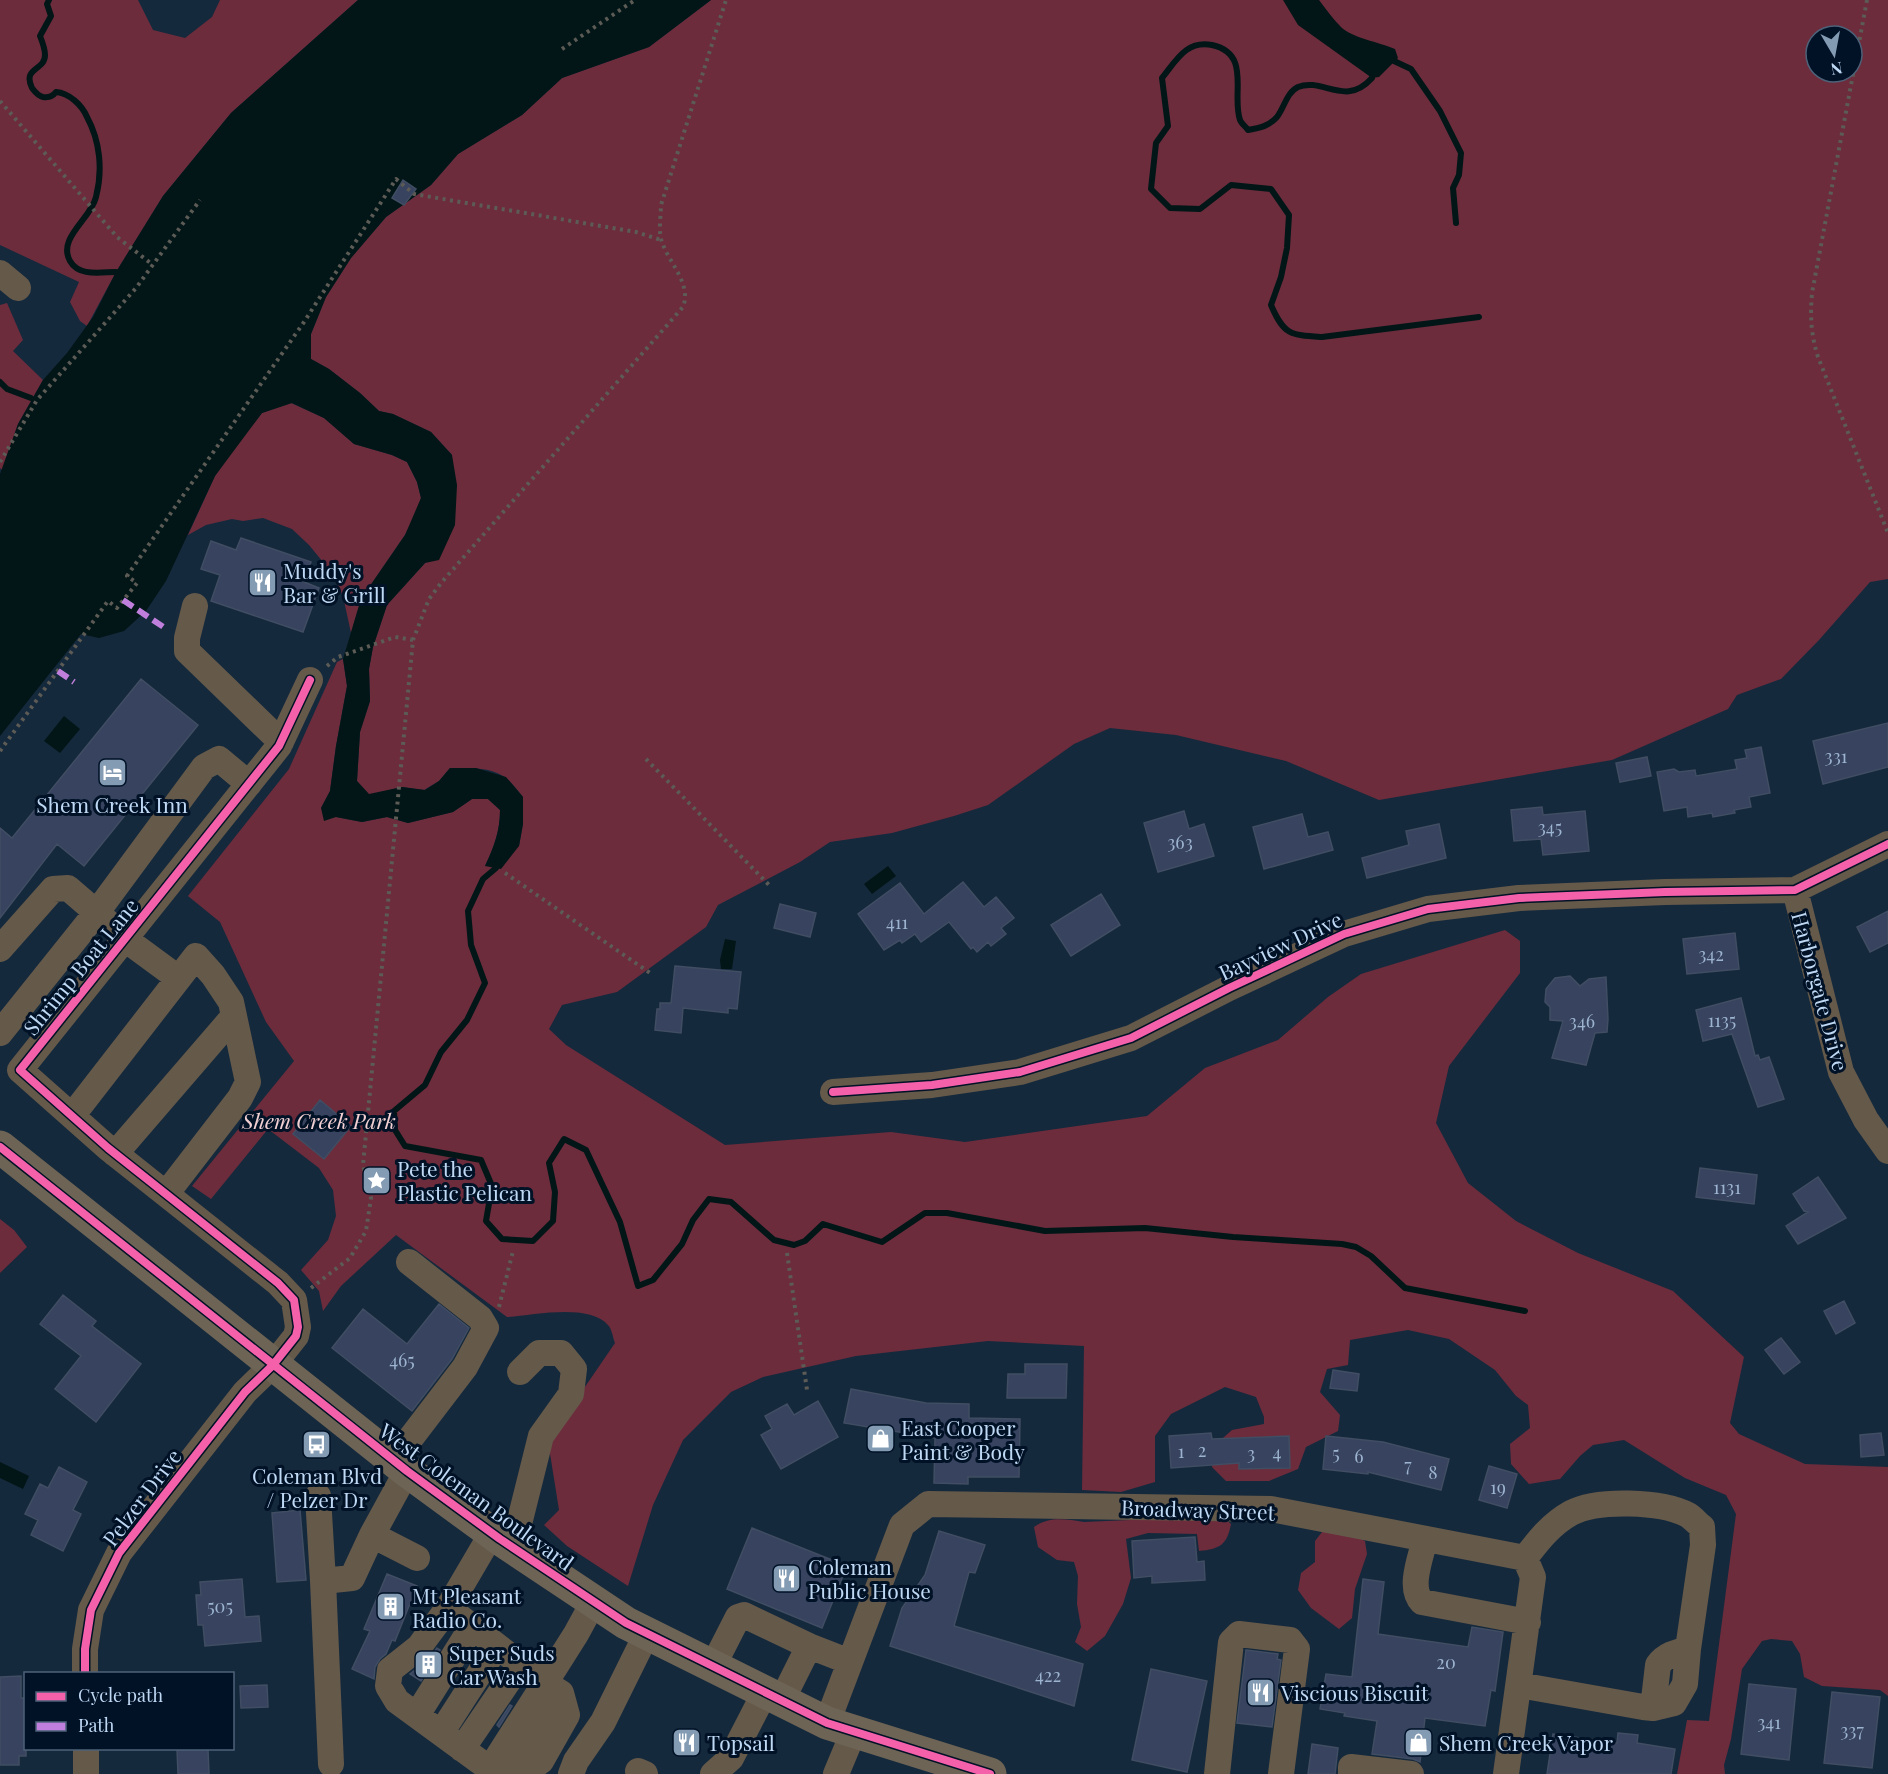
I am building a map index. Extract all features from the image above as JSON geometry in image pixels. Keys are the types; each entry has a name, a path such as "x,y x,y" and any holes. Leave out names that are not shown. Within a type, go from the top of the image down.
{"main road":[{"name":"West Coleman Boulevard","path":"0,1146 401,1466 503,1540 626,1623 840,1727 943,1768 990,1774"}],"street":[{"path":"195,606 187,638 187,651 281,742"},
{"name":"Shrimp Boat Lane","path":"273,1365 296,1336 298,1327 294,1300 279,1283 115,1154 20,1070 281,742 310,680"},
{"path":"0,1033 97,912 204,767 219,759 249,784"},
{"name":"Bayview Drive","path":"833,1092 932,1084 1020,1072 1131,1038 1228,988 1344,934 1428,909 1519,898 1795,890 1888,844"},
{"path":"0,949 53,889 68,888 126,938 178,978"},
{"name":"Harborgate Drive","path":"1795,890 1841,1071 1866,1120 1888,1151"},
{"path":"72,1116 196,956 213,975 231,1002 248,1082 240,1098 166,1194"},
{"path":"115,1154 234,1016"},
{"path":"323,1581 352,1578 401,1466 465,1367 486,1328 480,1318 409,1262"},
{"path":"448,1608 521,1664 567,1715 541,1761 475,1754 397,1701 388,1686 390,1670 419,1647 448,1608 503,1540 542,1436 571,1394 574,1369 561,1353 539,1353 520,1372"},
{"name":"Pelzer Drive","path":"85,1672 85,1649 91,1610 118,1553 245,1392 273,1365"},
{"path":"318,1496 331,1764"},
{"path":"1506,1774 1533,1577 1525,1558 1548,1530 1572,1512 1600,1506 1622,1503 1656,1504 1689,1515 1702,1527 1703,1545 1684,1684 1674,1703 1653,1708 1519,1685"},
{"name":"Broadway Street","path":"836,1774 840,1727 850,1662 902,1525 928,1504 1271,1509 1525,1558"},
{"path":"372,1535 417,1558"},
{"path":"1425,1539 1415,1587 1416,1597 1422,1602 1528,1622"},
{"path":"475,1754 521,1664 576,1634 594,1601"},
{"path":"713,1666 738,1617 744,1615 808,1646 850,1662"},
{"path":"571,1774 576,1761 603,1722 647,1633"},
{"path":"1217,1774 1231,1641 1239,1634 1290,1640 1297,1649 1281,1774"},
{"path":"713,1774 731,1758 808,1646"},
{"path":"475,1754 521,1664"},
{"path":"475,1754 521,1664"},
{"path":"86,1750 87,1774"},
{"path":"1351,1774 1351,1767 1411,1774"}],"path":[{"path":"562,49 635,0"},
{"path":"311,1288 350,1258 366,1231 371,1198 363,1165 413,640 429,599 441,583 683,307 687,297 685,288 661,240 661,205 726,0"},
{"path":"1867,0 1814,281 1810,319 1813,342 1818,357 1888,533"},
{"path":"0,101 117,237 153,265"},
{"path":"0,751 108,601 117,608 137,583 127,576 304,322 396,179 414,194 636,232 661,240"},
{"path":"0,462 37,400 136,288 200,200"},
{"path":"339,657 395,637 413,640"},
{"path":"646,759 769,885"},
{"path":"505,873 653,975"},
{"path":"498,1311 513,1251"},
{"path":"787,1253 807,1390"}],"green space":[{"path":"0,0 138,0 153,30 185,38 212,17 220,0 358,0 231,113 163,196 116,272 87,326 80,321 70,302 79,282 0,245"},
{"name":"Shem Creek Park","path":"711,0 1888,0 1888,579 1870,582 1781,679 1737,695 1728,709 1612,760 1379,800 1286,761 1176,735 1110,728 1074,744 988,805 892,833 830,842 800,862 718,905 706,927 617,992 562,1005 549,1029 566,1045 725,1145 891,1132 965,1142 1147,1116 1205,1068 1278,1040 1328,997 1361,974 1505,930 1520,941 1520,973 1449,1066 1436,1123 1468,1183 1516,1221 1578,1253 1673,1291 1744,1357 1730,1423 1739,1434 1805,1464 1888,1467 1888,1696 1880,1690 1822,1686 1804,1677 1800,1654 1792,1641 1771,1639 1762,1641 1742,1669 1731,1739 1724,1765 1725,1774 1677,1774 1687,1720 1709,1721 1736,1514 1726,1495 1685,1478 1624,1440 1593,1445 1560,1479 1529,1484 1511,1464 1510,1444 1530,1428 1528,1405 1516,1396 1495,1370 1449,1339 1408,1330 1350,1340 1348,1365 1327,1369 1320,1392 1340,1415 1338,1431 1306,1447 1298,1469 1269,1481 1226,1481 1212,1467 1214,1446 1232,1430 1264,1424 1264,1417 1256,1397 1225,1387 1171,1414 1155,1436 1155,1482 1121,1492 1082,1490 1084,1346 988,1341 856,1356 763,1377 731,1392 683,1440 653,1505 628,1586 567,1546 544,1525 559,1510 548,1441 615,1343 608,1325 599,1318 575,1312 507,1317 396,1235 341,1286 323,1311 319,1291 301,1270 328,1240 336,1216 333,1190 319,1168 268,1129 211,1199 192,1186 294,1061 266,1022 220,922 188,896 289,769 337,662 343,659 347,686 330,791 321,808 336,817 362,822 387,817 408,823 453,812 472,799 488,799 500,810 500,818 496,839 485,866 519,846 523,824 523,797 507,779 495,772 472,768 450,768 439,781 424,790 402,787 369,795 357,781 360,732 370,701 369,669 373,647 387,605 425,563 452,455 431,432 393,414 379,411 329,369 311,359 311,334 326,297 351,258 386,217 431,185 458,154 522,115 562,78 649,47"},
{"path":"7,303 23,340 13,351 43,380 18,424 3,471 0,468 0,305"},
{"path":"291,403 324,418 354,444 392,455 407,462 417,482 421,498 413,520 361,599 351,633 343,596 332,573 309,545 292,529 263,518 243,521 232,519 206,525 188,535 215,476 242,438 262,413"},
{"path":"0,1219 14,1230 27,1247 0,1273"},
{"path":"1222,1516 1231,1524 1229,1531 1225,1541 1212,1549 1199,1551 1197,1534 1148,1533 1126,1539 1131,1578 1123,1604 1105,1636 1087,1651 1075,1642 1081,1627 1077,1604 1078,1576 1074,1562 1057,1560 1038,1547 1034,1527 1046,1521 1058,1519 1084,1522"},
{"path":"1326,1527 1349,1533 1365,1541 1367,1554 1355,1589 1352,1618 1339,1629 1311,1608 1298,1590 1301,1573 1315,1562 1315,1541"}],"shaded area":[{"path":"358,0 711,0 649,47 562,78 522,115 458,154 431,185 386,217 351,258 326,297 311,334 311,359 329,369 379,411 393,414 431,432 452,455 457,485 455,525 439,560 425,563 387,605 373,647 369,669 370,701 360,732 357,781 369,794 402,787 425,790 439,781 450,768 476,768 506,777 523,797 523,824 519,846 501,869 485,866 496,839 500,818 500,810 488,799 472,799 453,812 408,823 387,817 362,822 336,817 324,821 321,808 330,791 347,686 343,659 361,599 405,535 421,498 417,482 407,462 392,455 354,444 324,418 292,403 262,413 215,476 166,581 146,611 124,631 99,638 81,634 0,736 0,474 18,424 43,380 67,353 93,317 116,272 163,196 231,113"},
{"path":"1283,0 1319,0 1346,31 1395,49 1398,58 1379,77 1372,78 1298,25"},
{"path":"64,716 80,729 60,753 44,741"},
{"path":"888,866 896,876 872,894 864,884"},
{"path":"725,939 736,941 732,969 721,969 720,960"},
{"path":"0,1462 29,1476 23,1489 0,1478"}],"building":[{"path":"403,180 416,189 404,205 392,198"},
{"path":"241,538 311,562 304,582 319,588 303,632 211,601 220,575 201,569 211,541 236,550"},
{"name":"Shem Creek Inn","path":"141,679 198,725 84,866 57,844 0,918 0,828 12,838"},
{"path":"1888,723 1888,767 1823,784 1813,741"},
{"path":"1761,747 1770,793 1749,797 1751,807 1713,817 1712,813 1688,817 1687,807 1664,811 1657,772 1674,769 1679,772 1695,770 1696,776 1737,769 1735,760 1747,758 1745,750"},
{"path":"1647,757 1651,776 1620,782 1616,763"},
{"path":"1542,807 1543,815 1585,811 1589,851 1543,855 1541,839 1514,841 1511,810"},
{"path":"1184,811 1189,829 1204,824 1214,856 1158,872 1144,823"},
{"path":"1302,814 1308,837 1328,832 1333,850 1264,869 1253,827"},
{"path":"1439,824 1446,858 1367,878 1362,858 1409,845 1406,831"},
{"path":"963,882 984,907 996,897 1014,918 1001,928 1006,934 991,946 988,942 977,952 973,947 971,949 949,922 921,942 915,934 902,943 900,940 884,950 858,914 900,883 924,914"},
{"path":"1101,894 1120,925 1071,956 1051,925"},
{"path":"780,904 816,913 810,937 774,928"},
{"path":"1888,911 1888,943 1870,952 1857,927"},
{"path":"1735,933 1739,969 1687,974 1683,939"},
{"path":"675,966 741,972 737,1009 728,1008 728,1013 683,1008 681,1033 655,1030 657,1009 660,1009 660,1003 671,1003"},
{"path":"1570,976 1580,986 1589,979 1606,977 1607,1032 1595,1033 1586,1065 1552,1058 1563,1021 1550,1020 1550,1007 1545,1002 1546,989 1555,978"},
{"path":"1741,998 1755,1056 1758,1055 1760,1060 1769,1057 1784,1099 1758,1107 1732,1034 1703,1041 1696,1010"},
{"path":"320,1100 351,1126 324,1159 293,1134"},
{"path":"1700,1168 1757,1175 1754,1204 1696,1197"},
{"path":"1818,1177 1846,1218 1798,1244 1786,1226 1808,1212 1804,1211 1793,1194"},
{"path":"63,1295 96,1321 92,1326 141,1364 96,1422 55,1389 81,1356 40,1324"},
{"path":"1844,1301 1855,1323 1836,1334 1824,1311"},
{"path":"439,1304 469,1328 452,1359 412,1411 332,1348 363,1309 407,1344"},
{"path":"1781,1338 1800,1362 1784,1374 1765,1350"},
{"path":"1025,1364 1067,1364 1066,1398 1007,1398 1008,1374 1025,1374"},
{"path":"1333,1370 1359,1374 1357,1391 1330,1388"},
{"path":"851,1389 926,1403 969,1404 969,1418 1020,1419 1019,1477 968,1477 968,1484 934,1483 935,1438 844,1423"},
{"path":"818,1401 838,1437 781,1469 761,1435 772,1429 765,1416 787,1404 794,1415"},
{"path":"1211,1433 1212,1439 1289,1436 1290,1468 1239,1469 1239,1463 1171,1468 1169,1436"},
{"path":"1881,1433 1884,1455 1861,1457 1860,1435"},
{"path":"1326,1436 1383,1442 1449,1459 1441,1490 1368,1472 1368,1474 1323,1469"},
{"path":"1489,1466 1517,1474 1507,1508 1479,1500"},
{"path":"59,1467 87,1482 73,1510 81,1514 63,1551 31,1535 38,1520 25,1514 40,1484 48,1488"},
{"path":"300,1510 306,1580 277,1582 272,1513"},
{"name":"Coleman Public House","path":"752,1528 847,1566 822,1628 727,1589"},
{"path":"939,1531 985,1545 975,1573 969,1572 954,1626 1083,1664 1074,1706 890,1646 902,1608 925,1575"},
{"path":"1195,1537 1197,1562 1204,1561 1205,1580 1152,1583 1152,1576 1134,1578 1132,1541"},
{"name":"Mt Pleasant Radio Co.","path":"387,1574 417,1586 395,1641 392,1640 386,1654 375,1667 374,1679 352,1669 370,1631 364,1629"},
{"path":"242,1579 245,1617 259,1616 261,1641 205,1646 203,1625 198,1625 196,1595 201,1595 200,1582"},
{"path":"1363,1579 1384,1582 1378,1634 1468,1647 1472,1627 1503,1632 1495,1691 1491,1690 1485,1726 1425,1718 1420,1762 1413,1759 1372,1754 1377,1721 1344,1716 1345,1713 1320,1709 1326,1674 1352,1677"},
{"path":"437,1648 440,1650 421,1681 410,1674 429,1659"},
{"name":"Viscious Biscuit","path":"1246,1650 1278,1654 1277,1659 1281,1660 1272,1727 1237,1723"},
{"path":"1151,1669 1207,1681 1187,1772 1132,1760"},
{"path":"21,1676 26,1756 19,1756 19,1765 0,1765 0,1677"},
{"path":"1749,1684 1796,1689 1789,1760 1741,1754"},
{"path":"267,1685 268,1707 241,1708 240,1686"},
{"path":"1832,1692 1880,1697 1872,1768 1824,1763"},
{"path":"510,1705 512,1706 499,1727 497,1725"},
{"path":"1618,1733 1638,1735 1637,1743 1675,1749 1671,1774 1547,1774 1553,1734 1617,1743"},
{"path":"1312,1744 1338,1748 1335,1774 1308,1774"},
{"path":"177,1750 208,1750 209,1774 178,1774"}],"waterway":[{"path":"49,0 47,4 51,16 40,36 45,55 42,64 30,76 32,88 40,96 47,97 56,92 61,93 78,104 85,113 95,136 100,166 93,205 71,236 67,253 74,266 85,272 116,272"},
{"path":"1372,78 1353,91 1307,85 1298,87 1294,89 1271,123 1248,130 1240,120 1238,76 1232,57 1224,50 1212,45 1203,44 1188,49 1162,78 1168,126 1156,143 1151,189 1170,208 1200,209 1231,185 1271,189 1289,215 1287,248 1281,277 1271,305 1280,322 1289,332 1322,337 1479,317"},
{"path":"1394,61 1411,69 1440,111 1461,153 1459,175 1453,188 1456,223"},
{"path":"0,382 7,389 31,398"},
{"path":"499,860 496,868 483,879 468,911 471,945 485,983 467,1020 441,1052 425,1085 394,1111 395,1130 405,1146 481,1160 492,1186 486,1221 502,1239 533,1241 553,1221 555,1192 549,1163 564,1139 586,1150 620,1222 638,1286 653,1280 682,1244 693,1220 709,1199 731,1202 774,1240 794,1245 805,1241 823,1224 882,1242 925,1213 947,1213 1045,1231 1145,1228 1233,1237 1342,1244 1356,1247 1371,1256 1405,1288 1525,1311"}],"marked path":[{"path":"123,600 165,628"},
{"path":"58,671 74,682"}],"cycle path":[{"path":"85,1672 85,1649 91,1610 119,1553 245,1392 273,1365 296,1336 298,1327 294,1300 278,1283 108,1148 20,1070 279,746 310,680"},
{"path":"833,1092 932,1085 1020,1072 1131,1038 1229,988 1344,934 1428,909 1519,898 1795,890 1888,844"},
{"path":"0,1147 407,1471 500,1539 626,1623 827,1723 990,1774"}],"place":[{"name":"Muddy's Bar & Grill","path":"262,582"},
{"name":"Shem Creek Inn","path":"112,773"},
{"name":"Pete the Plastic Pelican","path":"376,1180"},
{"name":"East Cooper Paint & Body","path":"880,1439"},
{"name":"Coleman Blvd / Pelzer Dr","path":"317,1444"},
{"name":"Coleman Public House","path":"787,1578"},
{"name":"Mt Pleasant Radio Co.","path":"391,1607"},
{"name":"Super Suds Car Wash","path":"428,1664"},
{"name":"Viscious Biscuit","path":"1260,1692"},
{"name":"Topsail","path":"686,1742"},
{"name":"Shem Creek Vapor","path":"1418,1742"}]}
